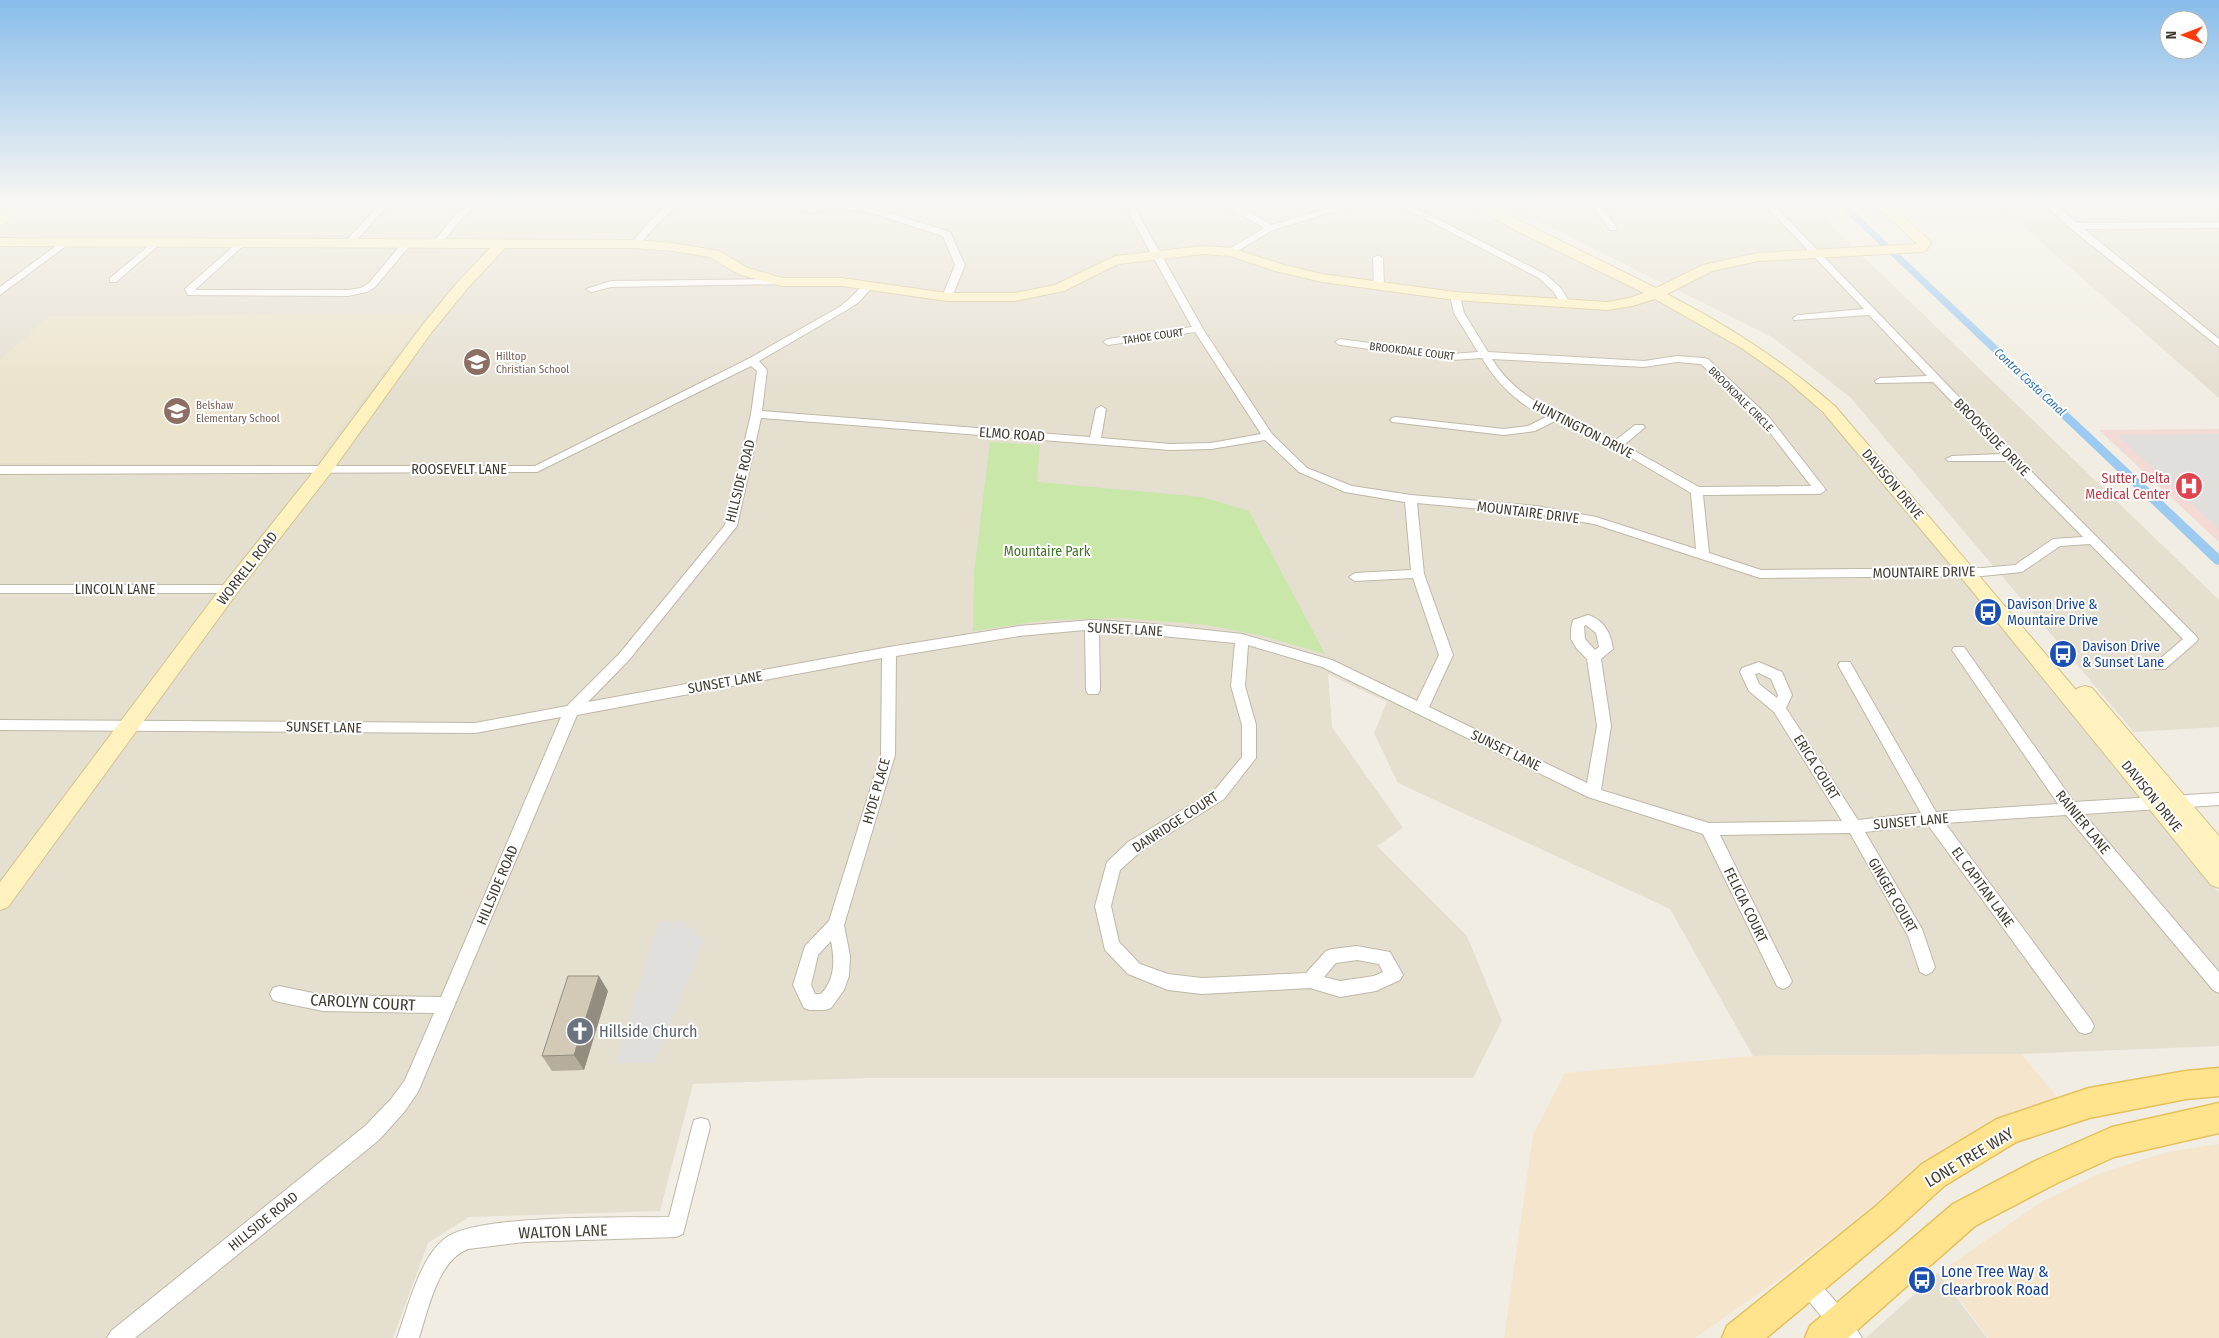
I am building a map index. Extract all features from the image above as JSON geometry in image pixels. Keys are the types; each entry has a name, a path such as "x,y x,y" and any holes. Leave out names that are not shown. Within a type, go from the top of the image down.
{"main road":[{"name":"LONE TREE WAY","path":"1739,1338 1887,1217 1933,1175 2008,1130 2089,1103 2186,1085 2219,1082"},
{"path":"1838,1333 1964,1215 2046,1172 2112,1142 2219,1118"}],"street":[{"path":"0,292 35,265"},
{"path":"113,280 130,265"},
{"path":"216,265 190,289 191,293 348,293 364,290 372,284 388,265"},
{"name":"WORRELL ROAD","path":"0,900 230,589 324,470 426,330 481,265"},
{"path":"734,265 743,271 781,282"},
{"path":"947,297 960,265"},
{"path":"592,289 611,284 842,282 947,297 1016,296 1059,288 1104,265"},
{"name":"MOUNTAIRE DRIVE","path":"1163,265 1198,330 1268,436 1303,470 1349,489 1411,499 1536,510 1596,521 1760,574 1975,572 2018,569 2057,542 2092,540"},
{"path":"1272,265 1322,278 1455,296 1607,306 1632,302 1659,292 1708,268 1720,265"},
{"path":"1379,265 1380,286"},
{"path":"1521,265 1542,276 1557,289 1565,303"},
{"name":"DAVISON DRIVE","path":"1605,265 1659,292 1732,333 1787,372 1814,394 1975,572 2219,852"},
{"name":"BROOKSIDE DRIVE","path":"1826,265 2092,540 2191,639 2160,666"},
{"path":"2122,265 2219,344"},
{"name":"ROOSEVELT LANE","path":"0,470 537,469 752,361 844,308 856,300 869,285"},
{"name":"HUNTINGTON DRIVE","path":"1455,296 1458,313 1499,378 1534,407 1554,418 1617,445 1697,491"},
{"path":"1798,318 1871,312"},
{"name":"TAHOE COURT","path":"1108,342 1198,330"},
{"name":"BROOKDALE COURT","path":"1340,342 1452,357 1484,355"},
{"name":"BROOKDALE CIRCLE","path":"1484,355 1644,364 1677,359 1704,362 1764,419 1820,490 1697,491"},
{"name":"HILLSIDE ROAD","path":"118,1338 372,1132 398,1105 412,1086 571,711 624,657 731,526 756,414 762,370 752,361"},
{"path":"1880,381 1936,379"},
{"path":"1095,440 1101,409"},
{"name":"ELMO ROAD","path":"756,414 1170,446 1211,446 1268,436"},
{"path":"1396,420 1504,432 1531,429 1554,418"},
{"path":"1617,445 1639,427"},
{"path":"1952,459 2011,457"},
{"path":"1697,491 1703,555"},
{"path":"1411,499 1418,574 1446,655 1420,708"},
{"name":"DAVISON DRIVE","path":"1975,572 2219,878"},
{"path":"1355,577 1418,574"},
{"name":"LINCOLN LANE","path":"0,589 230,589"},
{"path":"1092,625 1093,690"},
{"name":"SUNSET LANE","path":"0,725 475,728 889,652 1019,631 1092,625 1142,628 1242,639 1327,664 1593,793 1709,829 1854,826 1932,818 2219,800"},
{"name":"DANRIDGE COURT","path":"1242,639 1238,686 1248,725 1249,758 1219,795 1134,847 1113,867 1102,906 1111,945 1134,968 1168,982 1202,986 1310,980"},
{"name":"RAINIER LANE","path":"1959,650 2071,810 2219,985"},
{"name":"HYDE PLACE","path":"836,925 888,755 889,652"},
{"path":"1593,793 1604,726 1594,656"},
{"name":"EL CAPITAN LANE","path":"1845,665 1932,818 2085,1026"},
{"name":"ERICA COURT","path":"1779,708 1854,826"},
{"name":"GINGER COURT","path":"1854,826 1916,934 1926,967"},
{"name":"FELICIA COURT","path":"1709,829 1783,981"},
{"name":"CAROLYN COURT","path":"279,994 323,1003 447,1005"},
{"name":"WALTON LANE","path":"408,1338 433,1270 455,1243 492,1234 676,1227 701,1127"},
{"path":"1806,1282 1838,1333"}],"shaded area":[{"path":"0,265 1591,265 1718,329 1776,368 1842,433 2219,893 2219,1046 2020,1054 1753,1056 1670,909 1398,783 1374,733 1387,702 1328,674 1332,727 1403,828 1377,846 1467,936 1502,1021 1473,1078 867,1078 693,1084 660,1211 469,1217 428,1243 393,1338 0,1338"},
{"path":"1627,265 1873,265 2219,600 2219,727 2134,732 1850,397 1772,337"},
{"path":"2067,265 2219,265 2219,398"},
{"name":"Belshaw Elementary School","path":"427,314 314,465 0,463 0,360 50,316"},
{"name":"Sutter Delta Medical Center","path":"2219,429 2219,542 2099,430"},
{"name":"Sutter Delta Medical Center","path":"2219,434 2219,529 2117,435"},
{"path":"683,921 704,941 654,1063 616,1063 658,922"},
{"path":"2021,1054 2058,1098 1918,1170 1779,1279 1695,1338 1504,1338 1533,1135 1565,1073 1753,1056"},
{"path":"2219,1144 2219,1338 1988,1338 1940,1272 2043,1201 2098,1174 2167,1152"},
{"path":"1938,1273 1987,1338 1866,1338"}],"green space":[{"name":"Mountaire Park","path":"990,442 1040,445 1037,482 1202,497 1249,511 1325,654 1263,636 1207,625 1123,618 1045,620 973,631 974,573"}],"building":[{"path":"568,976 599,976 574,1055 542,1056"}],"waterway":[{"name":"Contra Costa Canal","path":"1906,265 2219,561"}],"place":[{"name":"Hilltop Christian School","path":"477,362"},
{"name":"Belshaw Elementary School","path":"177,411"},
{"name":"Sutter Delta Medical Center","path":"2189,486"},
{"name":"Davison Drive & Mountaire Drive","path":"1988,612"},
{"name":"Davison Drive & Sunset Lane","path":"2063,654"},
{"name":"Hillside Church","path":"580,1031"},
{"name":"Lone Tree Way & Clearbrook Road","path":"1922,1280"}]}
